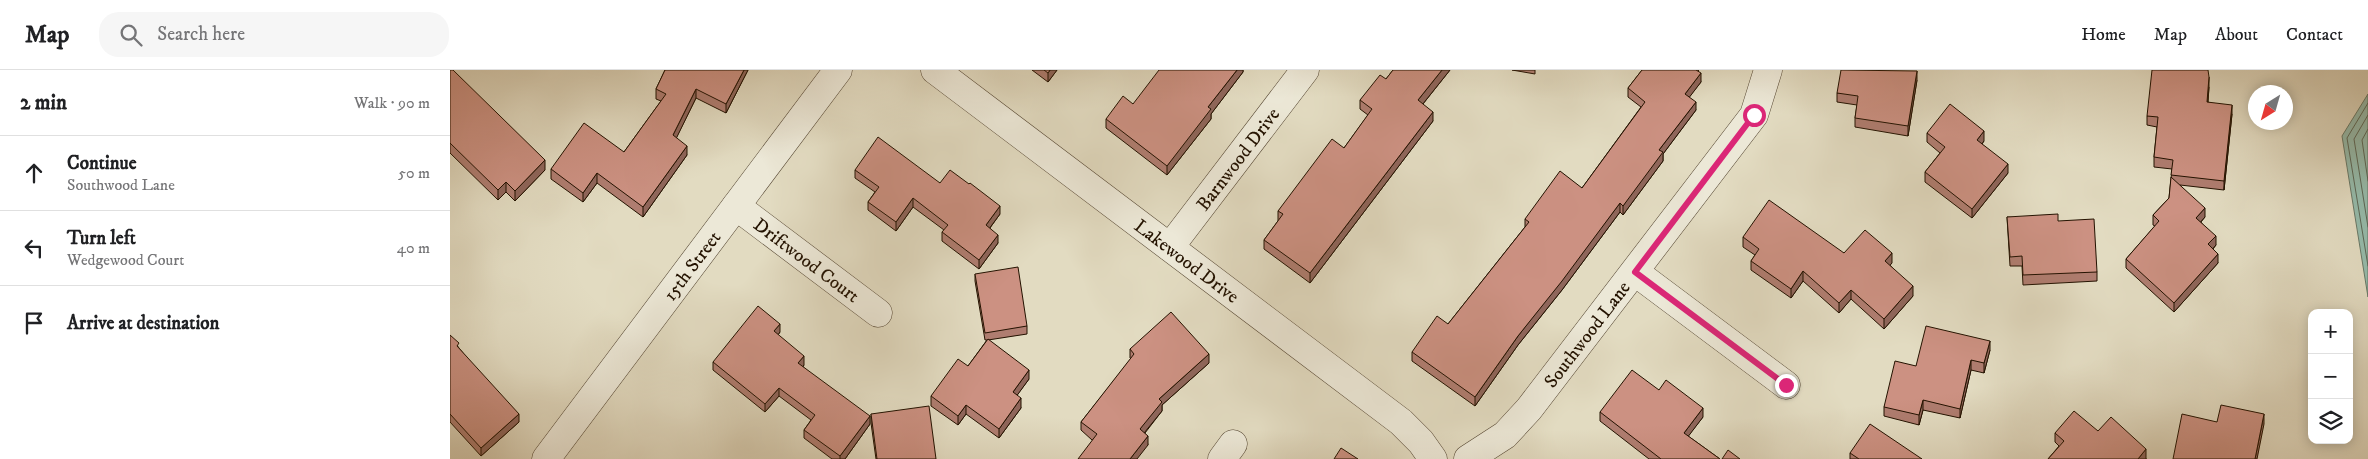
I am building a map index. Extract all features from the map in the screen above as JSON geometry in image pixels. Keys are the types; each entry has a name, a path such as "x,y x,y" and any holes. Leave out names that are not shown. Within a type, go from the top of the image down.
{"street":[{"name":"15th Street","path":"546,459 838,70"},
{"name":"Lakewood Drive","path":"935,70 1401,422 1421,442 1433,459"},
{"name":"Barnwood Drive","path":"1170,247 1304,70"},
{"name":"Southwood Lane","path":"1468,459 1505,435 1529,409 1635,272 1754,115 1768,70"},
{"name":"Driftwood Court","path":"736,206 878,313"},
{"path":"1635,272 1786,385"}],"water":[{"path":"2368,94 2368,297 2342,136"}],"building":[{"path":"450,70 453,70 545,160 515,191 506,182 498,190 450,143"},
{"path":"665,70 744,70 726,104 696,89 673,135 687,146 643,207 597,173 583,193 551,169 584,123 624,152 666,94 656,89"},
{"path":"1159,70 1237,70 1208,107 1211,109 1167,166 1106,119 1123,96 1133,104"},
{"path":"1393,70 1442,70 1418,100 1433,112 1310,273 1264,240 1283,214 1278,211 1332,139 1344,148 1372,109 1360,100 1380,75 1386,79"},
{"path":"1642,70 1696,70 1701,73 1685,94 1696,102 1659,150 1663,152 1623,206 1620,203 1518,336 1475,397 1412,352 1437,316 1448,324 1529,222 1525,219 1560,171 1582,188 1645,102 1628,88"},
{"path":"1841,70 1917,71 1908,126 1855,118 1858,96 1837,93"},
{"path":"2152,70 2208,70 2207,102 2232,105 2224,181 2171,175 2173,160 2154,157 2158,117 2147,116"},
{"path":"1950,104 1984,131 1977,140 2008,164 1972,209 1925,172 1945,147 1927,133"},
{"path":"878,137 940,183 950,170 1000,206 986,225 998,235 979,260 942,232 948,225 913,198 896,222 868,202 879,187 855,170"},
{"path":"2171,177 2205,208 2196,218 2216,236 2208,244 2218,254 2174,303 2126,259 2159,221 2153,215 2169,198"},
{"path":"1769,200 1844,253 1865,230 1892,253 1885,261 1913,286 1884,319 1851,290 1839,303 1803,271 1791,289 1751,261 1759,249 1743,237"},
{"path":"2058,214 2058,221 2094,219 2097,272 2023,275 2022,256 2010,257 2007,217"},
{"path":"1018,267 1027,326 985,333 975,274"},
{"path":"758,306 780,324 774,331 804,356 798,363 870,416 840,456 804,430 815,415 779,388 765,404 713,362"},
{"path":"1171,312 1209,354 1159,399 1162,402 1140,429 1148,436 1130,459 1078,459 1097,434 1081,422 1134,354 1130,349"},
{"path":"1926,326 1990,341 1984,363 1971,360 1960,409 1923,400 1919,415 1884,407 1895,361 1916,366"},
{"path":"450,335 459,343 457,346 519,414 481,448 450,414"},
{"path":"988,339 1029,370 1013,392 1021,398 999,429 966,405 958,416 931,396 958,359 968,366"},
{"path":"1632,370 1659,390 1666,380 1703,408 1684,433 1720,459 1661,459 1600,412"},
{"path":"2221,405 2264,414 2255,459 2173,459 2182,414 2217,422"},
{"path":"929,406 936,459 877,459 871,414"},
{"path":"2074,411 2098,431 2111,417 2146,449 2138,459 2048,459 2064,441 2055,433"},
{"path":"1870,424 1922,459 1859,459 1850,453"},
{"path":"1341,448 1358,459 1334,459"},
{"path":"1728,450 1740,459 1722,459"}],"route":[{"path":"1754,115 1635,272 1786,385"}]}
